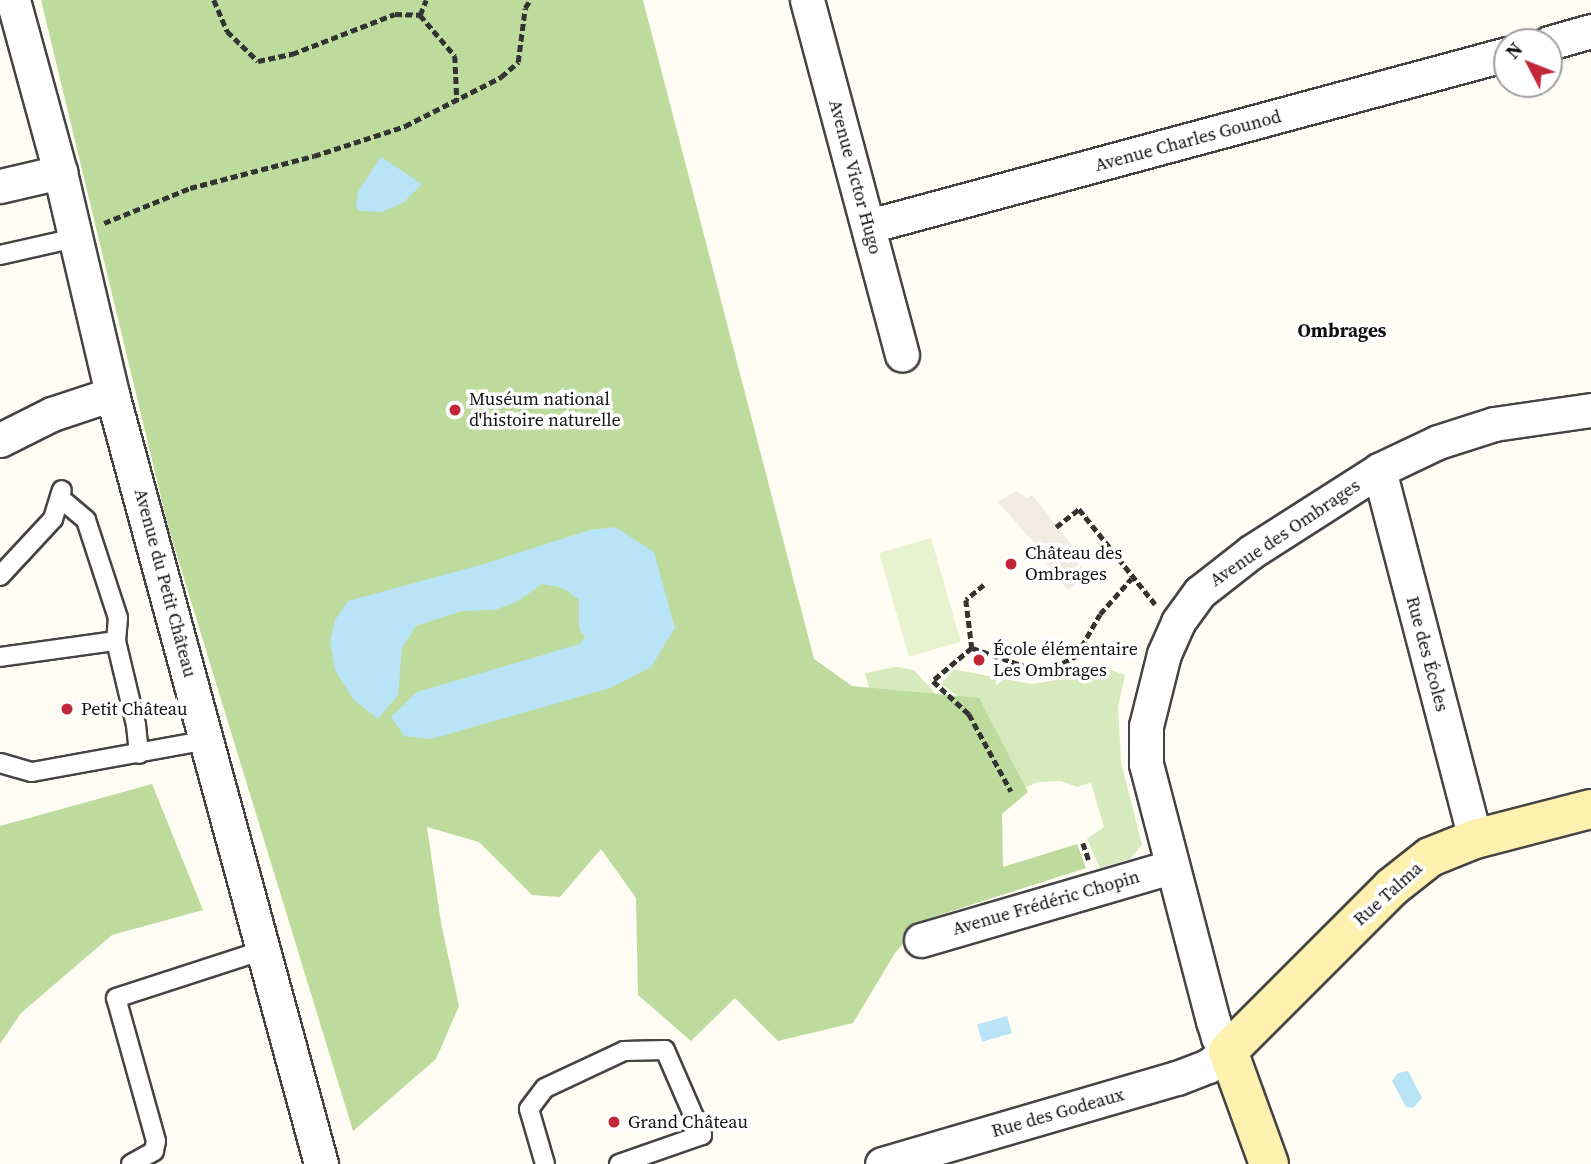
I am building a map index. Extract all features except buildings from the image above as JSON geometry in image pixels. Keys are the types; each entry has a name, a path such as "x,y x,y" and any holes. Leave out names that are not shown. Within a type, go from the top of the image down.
{"main road":[{"name":"Rue Talma","path":"1228,1051 1392,887 1430,857 1475,839 1591,808"},
{"path":"1228,1051 1269,1164"}],"street":[{"name":"Avenue du Petit Château","path":"13,0 61,172 112,394 321,1164"},
{"name":"Avenue Victor Hugo","path":"807,0 902,354"},
{"path":"1563,39 1591,31"},
{"name":"Avenue Charles Gounod","path":"869,226 1493,58"},
{"path":"0,186 61,172"},
{"path":"0,440 52,414 112,394"},
{"name":"Avenue des Ombrages","path":"1228,1051 1218,1037 1213,1021 1146,764 1146,726 1164,654 1178,622 1200,592 1251,552 1379,470 1438,442 1494,424 1591,410"},
{"name":"Rue des Écoles","path":"1379,470 1475,839"},
{"name":"Avenue Frédéric Chopin","path":"921,940 1171,867"},
{"name":"Rue des Godeaux","path":"882,1164 1177,1078 1208,1066 1228,1051"}],"lane":[{"path":"0,255 75,237"},
{"path":"0,576 53,519 61,494 86,520 118,618 117,641 136,725 139,754"},
{"path":"0,657 117,641"},
{"path":"0,763 32,772 208,740"},
{"path":"131,1164 154,1151 156,1142 116,998 264,950"},
{"path":"545,1164 529,1109 545,1088 625,1051 665,1050 702,1135 619,1164"}],"path":[{"path":"214,0 227,31 258,61 292,54 395,15 421,15"},
{"path":"421,15 426,0"},
{"path":"75,237 190,188 340,147 405,126 457,100 501,77 518,62 525,8 530,0"},
{"path":"421,15 455,57 457,100"},
{"path":"1056,527 1079,509 1132,579 1157,607 1178,622"},
{"path":"972,648 1044,673 1076,656 1100,614 1132,579"},
{"path":"972,648 966,600 984,585"},
{"path":"972,648 933,681 969,714 1011,791"}],"green space":[{"path":"41,0 643,0 814,659 852,686 979,698 1028,792 1002,814 1003,867 1077,844 1086,868 924,920 895,953 853,1023 778,1041 735,998 691,1041 638,995 636,898 601,849 560,897 532,895 479,842 427,827 441,923 459,1006 436,1059 353,1131 168,526"},
{"path":"931,538 961,642 909,657 879,553"},
{"path":"896,667 914,670 956,716 878,719 865,673"},
{"path":"1080,669 1108,669 1125,675 1118,707 1121,762 1142,845 1130,859 1100,868 1087,839 1104,827 1091,783 1077,787 1061,781 1038,782 1017,791 978,711 941,684 953,670 1032,684 1057,680"},
{"path":"152,784 203,910 112,935 21,1013 0,1044 0,826"}],"shaded area":[{"path":"1016,491 1027,498 1032,495 1083,559 1079,563 1082,568 1079,581 1068,590 1043,559 1046,556 998,502"}],"water":[{"path":"381,157 422,184 403,203 382,212 360,211 356,207 358,192"},
{"path":"615,527 654,552 675,628 651,667 610,688 431,739 404,736 391,717 417,692 580,644 585,637 579,629 579,600 563,588 542,584 518,601 495,610 462,611 416,626 402,648 398,695 378,719 353,699 335,670 330,641 335,620 348,601 484,564 589,530"},
{"path":"1007,1016 1012,1033 982,1042 977,1025"},
{"path":"1408,1071 1422,1098 1413,1108 1406,1107 1392,1081 1398,1073"}],"place":[{"name":"Muséum national d'histoire naturelle","path":"455,410"},
{"name":"Château des Ombrages","path":"1011,564"},
{"name":"École élémentaire Les Ombrages","path":"979,660"},
{"name":"Petit Château","path":"67,709"},
{"name":"Grand Château","path":"614,1122"}],"district":[{"name":"Ombrages","path":"1342,331"}]}
